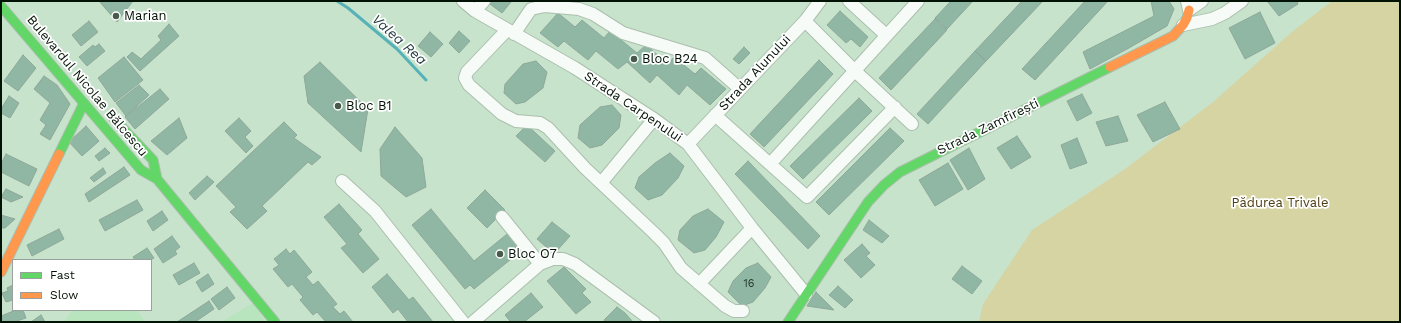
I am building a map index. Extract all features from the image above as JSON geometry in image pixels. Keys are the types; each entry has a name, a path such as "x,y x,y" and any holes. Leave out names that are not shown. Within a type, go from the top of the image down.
{"main road":[{"name":"Bulevardul Nicolae Bălcescu","path":"1,6 141,170 157,179 275,322"},
{"name":"Strada Zamfirești","path":"788,322 868,202 884,185 900,172 1173,36 1187,18 1188,6"},
{"path":"1,272 84,103"},
{"name":"Bulevardul Nicolae Bălcescu","path":"106,111 153,160 157,179"}],"street":[{"name":"Strada Carpenului","path":"463,1 475,11 576,68 654,119 688,144 752,228 806,294"},
{"path":"475,11 484,1"},
{"name":"Strada Alunului","path":"688,144 805,21 820,1"},
{"path":"849,1 886,35"},
{"path":"770,164 918,1"},
{"name":"Strada Zamfirești","path":"1188,6 1202,1"},
{"path":"1183,25 1212,19 1226,13 1242,1"},
{"path":"740,89 705,58 623,33 593,14 579,9 546,6 530,9 511,32 467,72 465,78 469,85 502,114 516,121 540,123 548,128 601,184 664,243 681,268 725,306 734,311 743,311"},
{"path":"805,21 855,71 912,124"},
{"path":"715,116 807,197 895,107"},
{"path":"601,184 654,119"},
{"path":"342,181 375,211 463,322"},
{"path":"502,217 540,264"},
{"path":"699,284 752,228"},
{"path":"472,322 540,264 553,259 563,259 574,264 654,322"}],"shaded area":[{"path":"253,303 266,322 221,322"},
{"path":"72,311 138,311 145,322 65,322"}],"green space":[{"name":"Pădurea Trivale","path":"1332,1 1400,1 1400,322 979,322 983,304 1032,230 1125,169 1213,102 1293,31"}],"building":[{"path":"99,1 133,1 117,22"},
{"path":"493,1 511,2 502,13 490,4"},
{"path":"951,1 973,1 947,29 935,18"},
{"path":"1022,1 1043,1 986,61 975,51"},
{"path":"1085,1 1108,1 1035,80 1022,69"},
{"path":"1151,1 1169,1 1174,9 1167,26 1090,69 1083,52 1154,16"},
{"path":"1267,1 1297,1 1298,4 1279,16"},
{"path":"840,11 868,37 860,47 851,39 846,43 827,25"},
{"path":"1260,12 1275,43 1245,59 1229,28"},
{"name":"Bloc B24","path":"558,13 575,27 582,20 604,38 610,31 637,53 646,45 668,64 674,57 695,74 701,68 726,89 710,105 687,85 679,95 657,75 650,83 627,62 618,69 596,51 588,60 564,41 558,47 540,33"},
{"path":"935,19 947,30 891,90 879,78"},
{"path":"89,21 98,32 81,46 72,35"},
{"path":"169,24 179,36 140,71 127,57 132,52 141,59 161,40 158,36"},
{"path":"459,31 470,41 459,53 449,43"},
{"path":"430,32 443,44 431,57 418,46"},
{"path":"99,44 105,51 87,66 79,57 93,45 95,47"},
{"path":"744,47 750,53 739,64 733,59"},
{"path":"975,51 986,61 928,124 917,114"},
{"path":"23,55 36,68 18,91 4,81"},
{"path":"124,57 143,80 115,102 98,78"},
{"path":"819,60 833,74 764,147 750,134"},
{"path":"536,61 547,72 543,88 525,102 516,104 504,93 505,84 523,64"},
{"name":"Bloc B1","path":"320,62 368,109 361,152 308,103 304,76"},
{"path":"44,76 57,85 70,104 50,140 40,134 46,125 40,120 50,103 34,89"},
{"path":"139,85 149,95 126,116 116,103"},
{"path":"160,89 169,99 135,129 125,117"},
{"path":"1082,94 1092,113 1077,121 1067,101"},
{"path":"9,96 19,103 10,118 1,113 1,109"},
{"path":"859,98 872,111 803,179 790,166"},
{"path":"1165,102 1180,129 1153,142 1137,115"},
{"path":"612,105 621,115 619,128 602,145 590,148 578,138 580,125 600,107"},
{"path":"1118,116 1128,141 1106,146 1096,122"},
{"path":"179,118 187,138 167,155 151,141"},
{"path":"239,118 251,131 245,137 253,146 246,153 225,131"},
{"path":"284,122 297,135 294,138 321,157 312,165 308,162 262,206 267,211 247,229 230,212 236,207 216,186"},
{"path":"527,125 555,151 545,162 516,136"},
{"path":"86,126 99,141 82,156 69,142"},
{"path":"395,127 422,158 426,187 406,197 381,176 380,149"},
{"path":"890,128 904,141 829,215 816,202"},
{"path":"1017,136 1031,157 1011,169 997,148"},
{"path":"1077,138 1087,163 1070,169 1061,145"},
{"path":"105,148 110,153 99,161 95,156"},
{"path":"969,148 985,179 968,190 950,160"},
{"path":"670,153 684,166 678,178 662,195 648,200 635,188 639,177 655,163"},
{"path":"6,154 37,169 29,186 1,172 1,164"},
{"path":"748,161 820,236 808,249 735,174"},
{"path":"948,163 963,189 935,206 919,180"},
{"path":"124,167 130,175 89,202 85,194"},
{"path":"103,168 106,173 94,182 90,178"},
{"path":"207,176 214,182 195,200 189,193"},
{"path":"6,189 23,197 11,202 1,197"},
{"path":"485,190 505,210 487,228 467,208"},
{"path":"137,200 143,210 105,231 99,220"},
{"path":"339,204 362,230 358,234 379,259 363,273 341,248 347,244 324,217"},
{"name":"Bloc O7","path":"431,209 474,261 512,230 526,247 474,289 470,285 465,289 412,225"},
{"path":"708,209 724,222 716,237 705,250 694,253 678,240 680,230 693,216"},
{"path":"162,211 168,220 153,231 147,221"},
{"path":"1,215 15,219 3,228 1,227"},
{"path":"869,220 889,236 882,243 863,230"},
{"path":"552,222 570,236 554,254 537,239"},
{"path":"59,229 64,239 32,256 27,245"},
{"path":"172,236 180,247 175,251 177,254 163,263 154,249"},
{"path":"862,244 870,253 866,256 875,265 861,278 844,260"},
{"path":"147,248 154,258 134,259 133,257"},
{"path":"286,249 290,254 294,250 312,272 306,277 313,285 318,281 337,304 333,307 340,314 344,311 353,322 326,322 317,312 313,315 300,300 303,297 292,284 288,287 273,269 279,265 274,259"},
{"path":"194,263 200,273 179,285 173,275"},
{"path":"758,263 771,277 765,288 753,302 742,306 728,292 733,281 746,268"},
{"path":"962,266 982,281 972,294 952,279"},
{"path":"564,267 586,289 582,293 591,302 576,314 547,281"},
{"path":"208,274 214,284 202,292 196,282"},
{"path":"387,274 409,300 413,297 433,322 408,322 398,309 393,313 372,287"},
{"path":"12,286 12,300 6,302 2,293 8,291 7,288"},
{"path":"838,286 853,300 845,308 829,295"},
{"path":"227,287 235,298 219,310 211,299"},
{"path":"816,292 834,310 807,306"},
{"path":"531,293 543,307 524,322 509,322 510,321 505,315"},
{"path":"209,301 214,309 195,322 177,322"},
{"path":"617,307 633,322 605,322 604,320"},
{"path":"14,311 23,311 26,318 14,322 1,322 1,316"},
{"path":"41,315 45,322 31,322"}],"waterway":[{"name":"Valea Rea","path":"337,1 348,8 397,49 426,80"}],"traffic: fast":[{"path":"1,6 141,170 157,179 275,322"},
{"path":"788,322 868,202 884,185 900,172 1110,67"},
{"path":"59,154 84,103"},
{"path":"114,119 153,160 157,179"}],"traffic: slow":[{"path":"1110,67 1173,36 1183,25 1189,10"},
{"path":"1,272 59,154"}],"place":[{"name":"Marian","path":"116,16"},
{"name":"Bloc B24","path":"634,59"},
{"name":"Bloc B1","path":"338,106"},
{"name":"Bloc O7","path":"500,254"}]}
